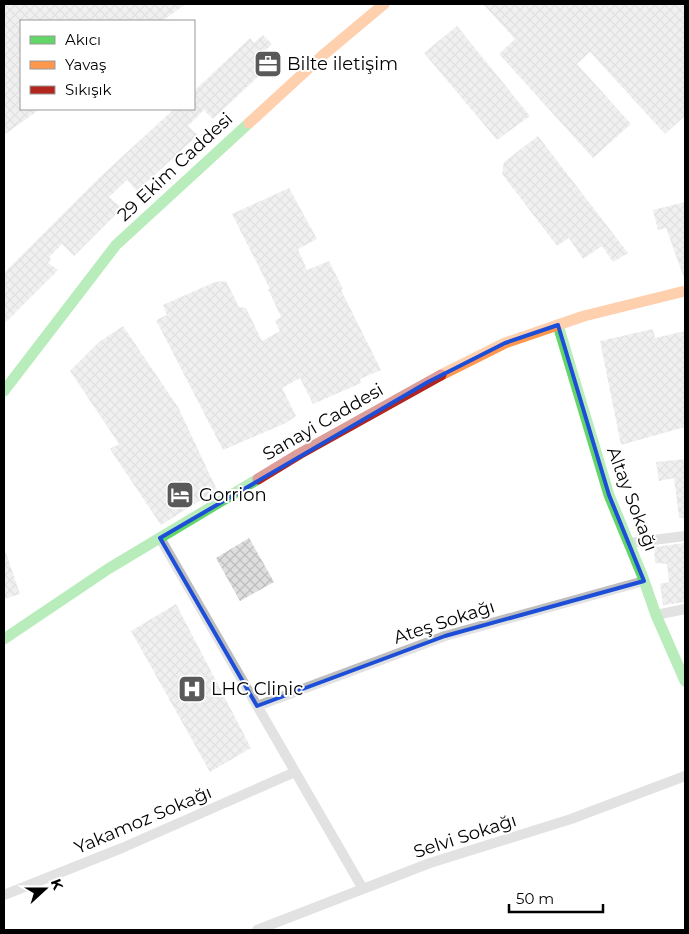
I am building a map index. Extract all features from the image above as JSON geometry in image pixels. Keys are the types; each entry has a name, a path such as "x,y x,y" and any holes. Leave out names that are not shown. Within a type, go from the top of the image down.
{"main road":[{"name":"29 Ekim Caddesi","path":"4,391 116,245 315,62 384,4"},
{"name":"Sanayi Caddesi","path":"4,639 108,569 299,454 428,382 505,343 584,316 685,291"},
{"name":"Altay Sokağı","path":"558,325 608,495 629,543 656,615 685,681"},
{"name":"29 Ekim Caddesi","path":"4,402 15,378"}],"street":[{"path":"629,543 685,536"},
{"path":"160,538 362,889"},
{"name":"Ateş Sokağı","path":"256,706 445,636 644,581"},
{"path":"656,615 685,609"},
{"name":"Yakamoz Sokağı","path":"4,895 122,848 295,772"},
{"name":"Selvi Sokağı","path":"257,930 430,863 571,819 685,776"}],"highlighted area":[{"path":"558,325 609,495 644,581 445,636 257,706 160,538 428,382 505,343"}],"building":[{"path":"4,4 186,4 163,20 20,20 20,110 39,110 4,135"},
{"path":"483,4 685,4 685,116 665,134 590,52 577,64 631,124 593,158 499,54 515,39"},
{"path":"457,26 530,116 497,140 424,53"},
{"path":"263,35 272,44 265,51 275,61 213,119 204,110 188,126 198,135 137,191 127,180 109,197 122,208 74,256 62,244 49,257 51,259 48,263 58,270 4,324 4,273 98,179 173,110 195,110 195,90 250,38 254,43"},
{"path":"538,136 628,253 613,262 602,246 583,259 569,238 557,246 502,174 504,162"},
{"path":"289,188 317,239 298,249 307,270 329,261 343,289 341,290 381,370 360,379 361,383 313,404 300,378 282,388 296,416 286,423 223,450 156,320 167,315 163,305 215,282 226,281 239,307 246,308 262,341 280,331 275,321 281,317 268,289 270,289 232,214"},
{"path":"685,202 684,278 666,228 658,230 653,210"},
{"path":"123,326 178,407 217,490 161,525 110,449 119,444 70,371 99,342"},
{"path":"653,329 655,338 685,331 685,427 621,445 600,341"},
{"path":"685,459 685,518 679,518 674,478 659,481 656,462"},
{"path":"249,538 274,582 240,601 216,558"},
{"path":"685,543 685,602 663,605 660,584 669,582 667,564 655,563 654,547"},
{"path":"4,550 20,594 4,599"},
{"name":"LHC Clinic","path":"176,604 251,748 210,772 131,631"}],"traffic: fast":[{"path":"4,391 116,245 249,123"},
{"path":"558,325 609,495 642,575 656,615 685,681"},
{"path":"4,639 108,569 258,479"}],"traffic: slow":[{"path":"249,123 322,56 384,4"},
{"path":"441,375 505,343 584,316 685,291"}],"traffic: jam":[{"path":"258,479 441,375"}],"place":[{"name":"Bilte iletişim","path":"268,64"},
{"name":"Gorrion","path":"180,495"},
{"name":"LHC Clinic","path":"192,689"}]}
